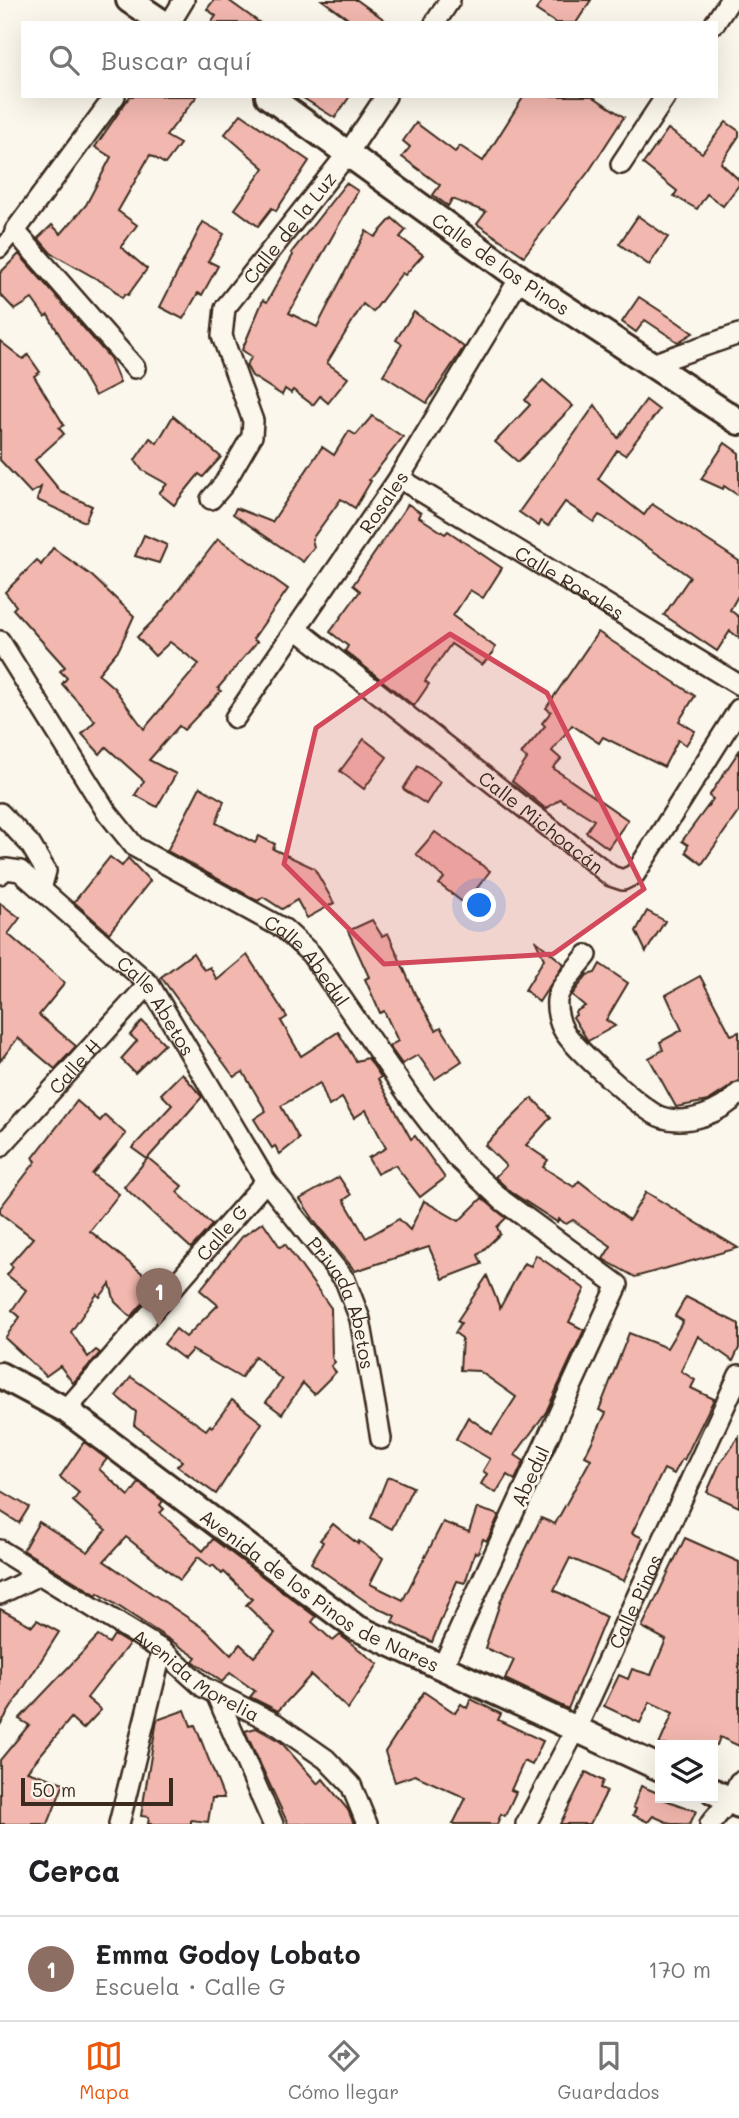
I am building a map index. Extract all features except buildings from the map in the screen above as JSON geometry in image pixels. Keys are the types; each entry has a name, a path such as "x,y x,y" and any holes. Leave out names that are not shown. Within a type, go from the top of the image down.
{"street":[{"path":"129,0 160,21"},
{"path":"171,21 184,0"},
{"path":"436,21 450,0"},
{"path":"716,21 730,0"},
{"path":"0,250 115,98"},
{"name":"Calle de los Pinos","path":"271,98 520,278 739,422"},
{"name":"Calle de la Luz","path":"211,499 225,484 252,436 253,421 222,336 225,308 348,153 385,98"},
{"path":"621,164 665,98"},
{"path":"15,231 135,368"},
{"name":"Rosales","path":"235,719 399,478 520,278"},
{"path":"652,364 739,334"},
{"name":"Calle Rosales","path":"399,478 739,685"},
{"name":"Calle Michoacán","path":"298,630 611,876 623,880 635,874 739,709"},
{"name":"Calle Abedul","path":"0,641 106,811 135,847 284,929 311,954 409,1096 455,1156 503,1201 618,1285"},
{"path":"0,813 30,844 46,871 41,889"},
{"name":"Calle Abetos","path":"3,871 20,870 149,984 266,1181"},
{"path":"587,955 557,996 557,1011 564,1032 640,1106 660,1117 683,1122 730,1104 739,1093"},
{"name":"Calle H","path":"0,1147 149,984"},
{"name":"Calle G","path":"65,1410 266,1181"},
{"name":"Privada Abetos","path":"266,1181 345,1280 360,1319 381,1439"},
{"name":"Abedul","path":"442,1668 618,1285"},
{"name":"Avenida de los Pinos de Nares","path":"0,1375 65,1410 355,1627 655,1766"},
{"name":"Calle Pinos","path":"526,1824 575,1731 739,1375"},
{"name":"Avenida Morelia","path":"0,1550 162,1650 203,1687 276,1724 326,1759 351,1786 367,1824"},
{"path":"0,1594 41,1574"},
{"path":"119,1824 162,1650"},
{"path":"216,1694 273,1824"},
{"path":"710,1824 730,1794"}],"highlighted area":[{"path":"450,634 547,693 644,889 553,954 384,964 284,864 316,728"}],"place":[{"name":"Emma Godoy Lobato","path":"159,1326"}]}
